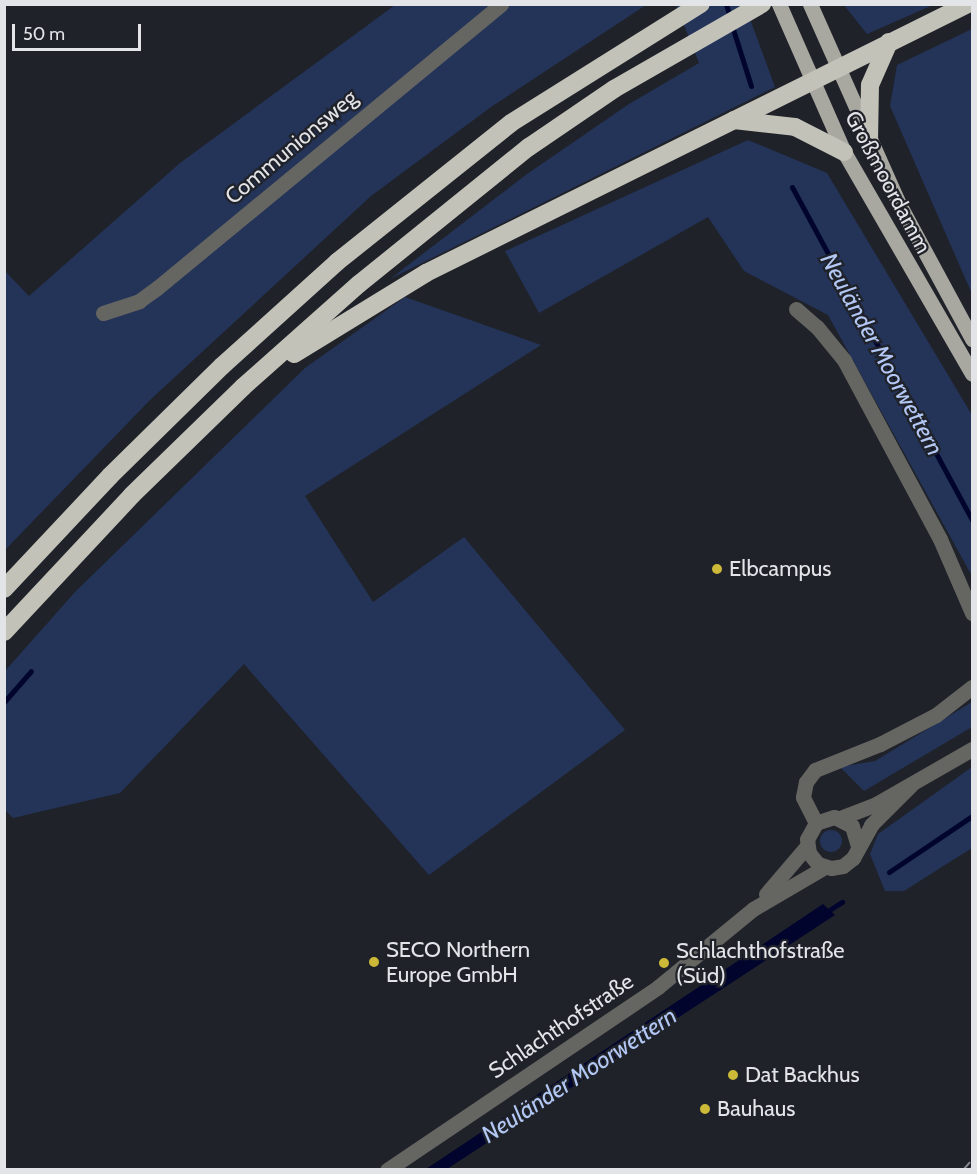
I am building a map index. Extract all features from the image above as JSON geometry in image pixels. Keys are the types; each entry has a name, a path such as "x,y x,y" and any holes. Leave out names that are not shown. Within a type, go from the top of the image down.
{"highway":[{"path":"4,588 110,476 222,366 337,262 511,123 701,4"},
{"path":"4,632 132,495 243,387 359,284 530,147 614,89 762,4"},
{"path":"243,387 426,273 732,119 968,4"},
{"path":"869,141 870,85 889,42"},
{"path":"732,119 795,127 844,152"}],"main road":[{"name":"Großmoordamm","path":"779,4 810,81 844,152 972,374"},
{"name":"Großmoordamm","path":"810,4 869,141 929,263 972,339"}],"street":[{"name":"Communionsweg","path":"103,313 139,301 501,4"},
{"path":"796,309 817,327 844,360 940,539 972,613"},
{"path":"816,823 803,797 806,782 815,770 880,744 936,715 972,687"},
{"name":"Schlachthofstraße","path":"753,909 807,846 809,833 816,823 840,818 911,785 972,749"},
{"name":"Schlachthofstraße","path":"387,1170 658,987 753,909 825,867 843,866 853,858 871,825 911,785"},
{"path":"840,818 856,832 858,846"},
{"path":"807,846 813,859 825,867"}],"shaded area":[{"path":"395,5 646,5 491,107 371,196 150,400 5,550 4,270 29,296 180,163"},
{"path":"676,5 745,5 775,87 390,279 527,174 629,104 699,63"},
{"path":"844,5 933,5 867,34"},
{"path":"972,29 972,294 890,106 897,65"},
{"path":"748,140 827,173 972,415 972,576 828,315 744,271 708,217 539,313 505,251"},
{"path":"405,297 541,345 305,496 373,602 464,537 625,730 429,875 244,664 120,793 13,818 5,810 5,671 75,592 305,368"},
{"path":"972,702 972,727 864,791 840,767 875,761"},
{"path":"972,767 972,848 904,891 885,891 870,854 878,834"},
{"path":"831,830 839,833 842,841 839,849 831,852 823,849 820,841 823,833"}],"water":[{"path":"823,904 835,915 447,1169 426,1169"}],"waterway":[{"name":"Neuländer Moorwettern","path":"726,4 730,17"},
{"name":"Neuländer Moorwettern","path":"732,26 751,86"},
{"name":"Neuländer Moorwettern","path":"792,187 972,520"},
{"path":"4,702 31,671"},
{"name":"Neuländer Moorwettern","path":"889,872 972,816"},
{"name":"Neuländer Moorwettern","path":"826,912 842,902"}],"railway":[{"path":"966,1170 972,1163"}],"place":[{"name":"Elbcampus","path":"717,569"},
{"name":"SECO Northern Europe GmbH","path":"374,962"},
{"name":"Schlachthofstraße (Süd)","path":"664,963"},
{"name":"Dat Backhus","path":"733,1075"},
{"name":"Bauhaus","path":"705,1109"}]}
